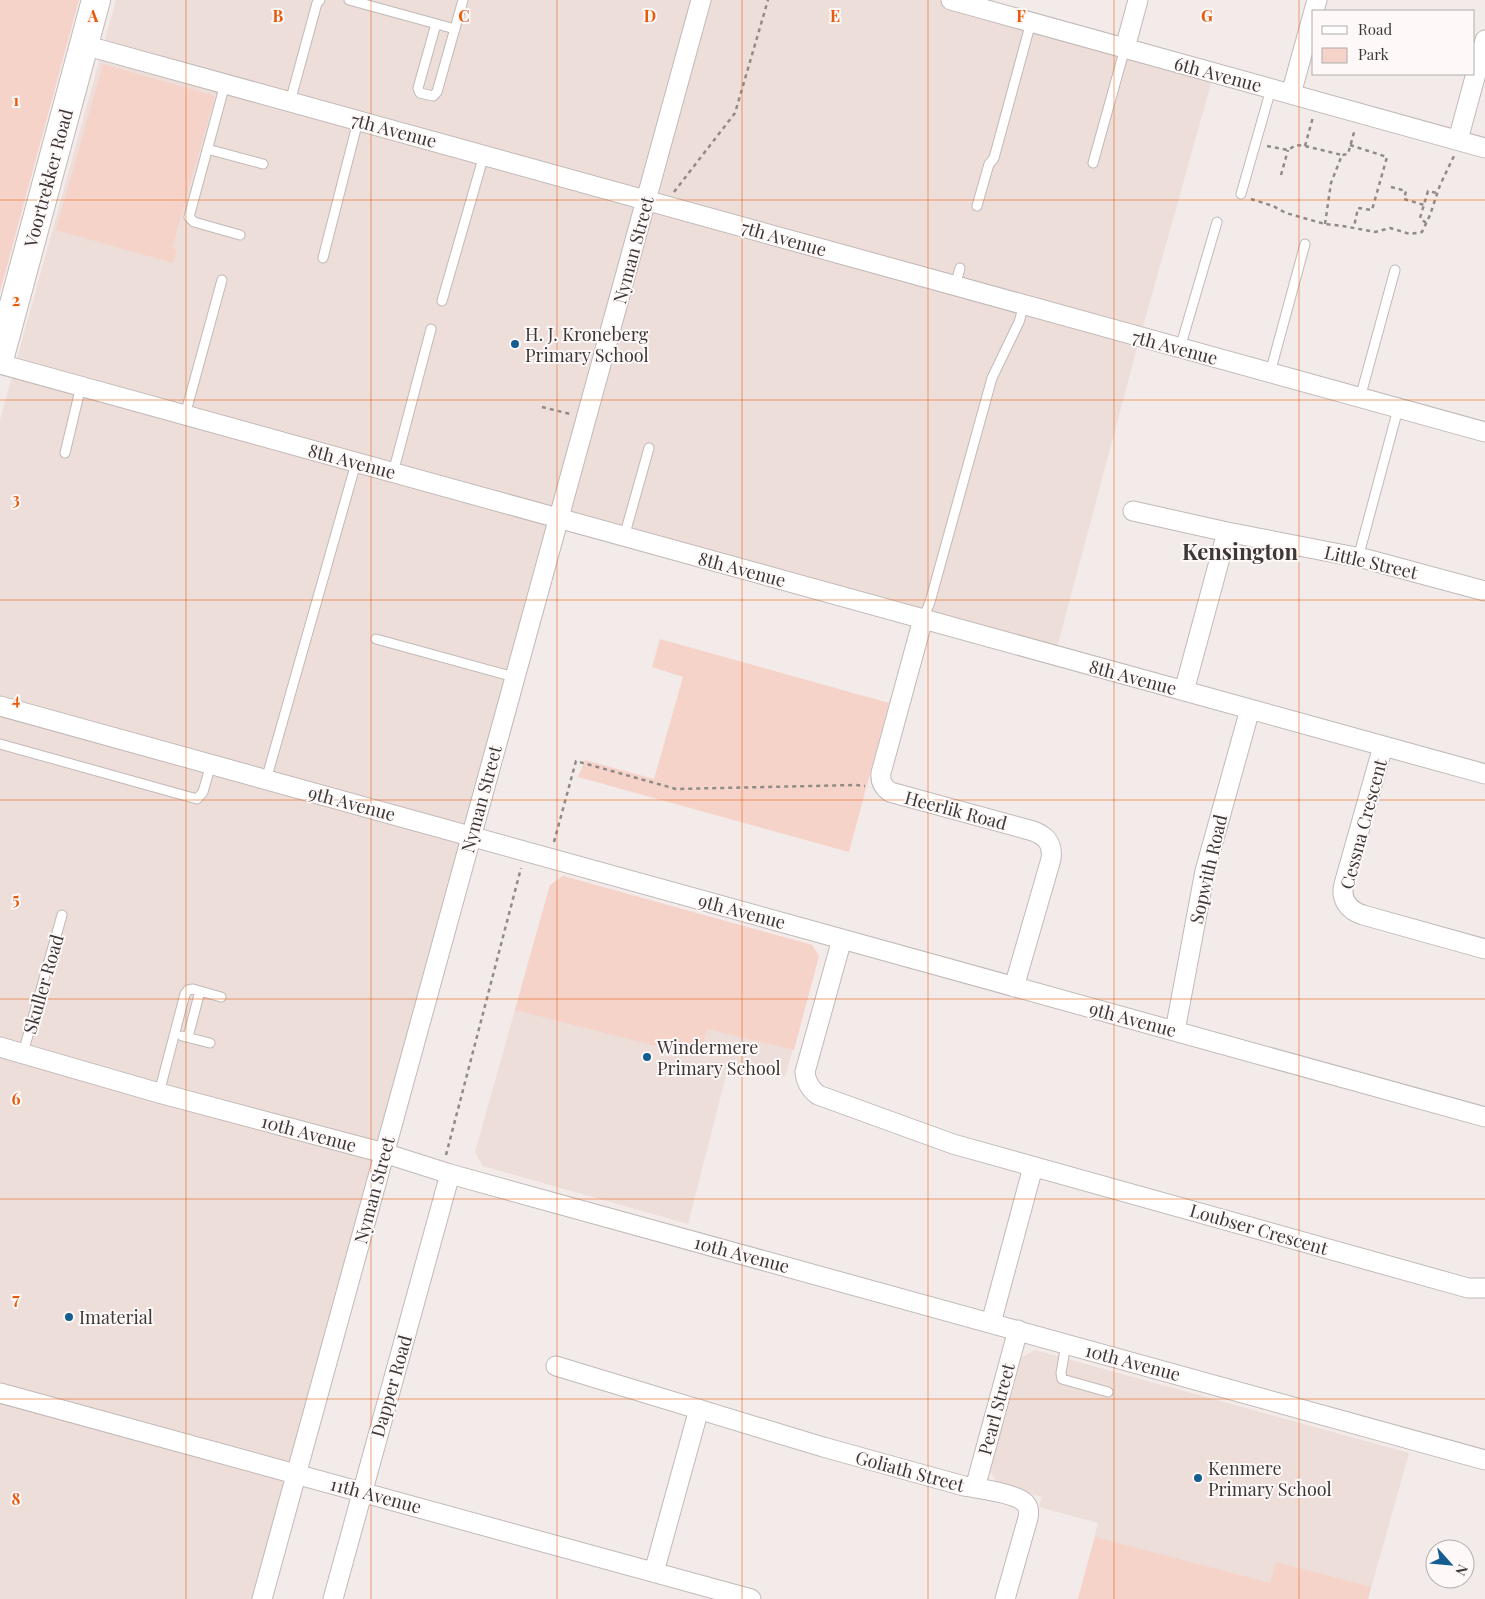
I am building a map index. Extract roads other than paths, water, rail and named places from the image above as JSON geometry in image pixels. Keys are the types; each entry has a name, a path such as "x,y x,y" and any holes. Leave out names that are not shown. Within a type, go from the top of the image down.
{"main road":[{"name":"Voortrekker Road","path":"0,356 96,0"}],"street":[{"name":"Nyman Street","path":"262,1599 588,409 655,202 701,0"},
{"path":"1125,48 1138,0"},
{"name":"6th Avenue","path":"957,1 1485,148"},
{"path":"1290,94 1312,14"},
{"path":"1458,140 1485,40"},
{"name":"7th Avenue","path":"84,45 1485,432"},
{"name":"8th Avenue","path":"0,364 1485,774"},
{"name":"Little Street","path":"1133,511 1358,558 1485,591"},
{"path":"1184,691 1227,532"},
{"name":"Heerlik Road","path":"923,619 881,773 881,782 890,792 1040,833 1049,842 1051,859 1014,987"},
{"name":"9th Avenue","path":"0,706 1485,1117"},
{"name":"Sopwith Road","path":"1175,1031 1205,872 1250,709"},
{"name":"Cessna Crescent","path":"1383,746 1342,890 1345,903 1350,909 1362,916 1485,949"},
{"name":"Loubser Crescent","path":"842,939 806,1066 806,1078 810,1088 823,1097 943,1141 1468,1288 1485,1288"},
{"name":"10th Avenue","path":"0,1047 159,1093 384,1153 446,1173 1485,1460"},
{"path":"991,1323 1034,1166"},
{"name":"Dapper Road","path":"333,1599 446,1173"},
{"name":"Pearl Street","path":"975,1488 1018,1330"},
{"name":"Goliath Street","path":"556,1366 823,1447 964,1486 1018,1498 1027,1507 1028,1518 1005,1599"},
{"name":"11th Avenue","path":"0,1393 751,1599"},
{"path":"654,1572 700,1409"}],"lane":[{"path":"290,102 317,3 320,0"},
{"path":"349,0 455,29"},
{"path":"436,24 418,88 420,93 431,96 435,96 437,92 463,0"},
{"path":"977,206 989,164 994,158 1031,22"},
{"path":"1093,163 1125,48"},
{"path":"225,84 190,219 194,222 240,235"},
{"path":"1241,194 1271,88"},
{"path":"323,258 358,121"},
{"path":"208,149 262,164"},
{"path":"442,301 484,155"},
{"path":"1180,348 1217,222"},
{"path":"1270,373 1305,244"},
{"path":"955,286 960,268"},
{"path":"1360,398 1395,270"},
{"path":"185,415 222,280"},
{"path":"923,619 930,602 992,378 1019,322 1024,305"},
{"path":"393,472 431,329"},
{"path":"65,453 81,386"},
{"path":"1358,558 1398,409"},
{"path":"624,536 649,448"},
{"path":"266,780 356,463"},
{"path":"376,639 514,678"},
{"path":"0,744 197,799 203,792 211,764"},
{"name":"Skuller Road","path":"23,1054 62,915"},
{"path":"159,1093 185,994 188,990 200,991 221,997"},
{"path":"188,1037 200,991"},
{"path":"175,1034 210,1043"},
{"path":"1066,1344 1061,1373 1062,1379 1108,1392"}],"place":[{"name":"H. J. Kroneberg Primary School","path":"515,344"},
{"name":"Windermere Primary School","path":"647,1057"},
{"name":"Imaterial","path":"69,1317"},
{"name":"Kenmere Primary School","path":"1198,1478"}],"district":[{"name":"Kensington","path":"1240,551"}]}
